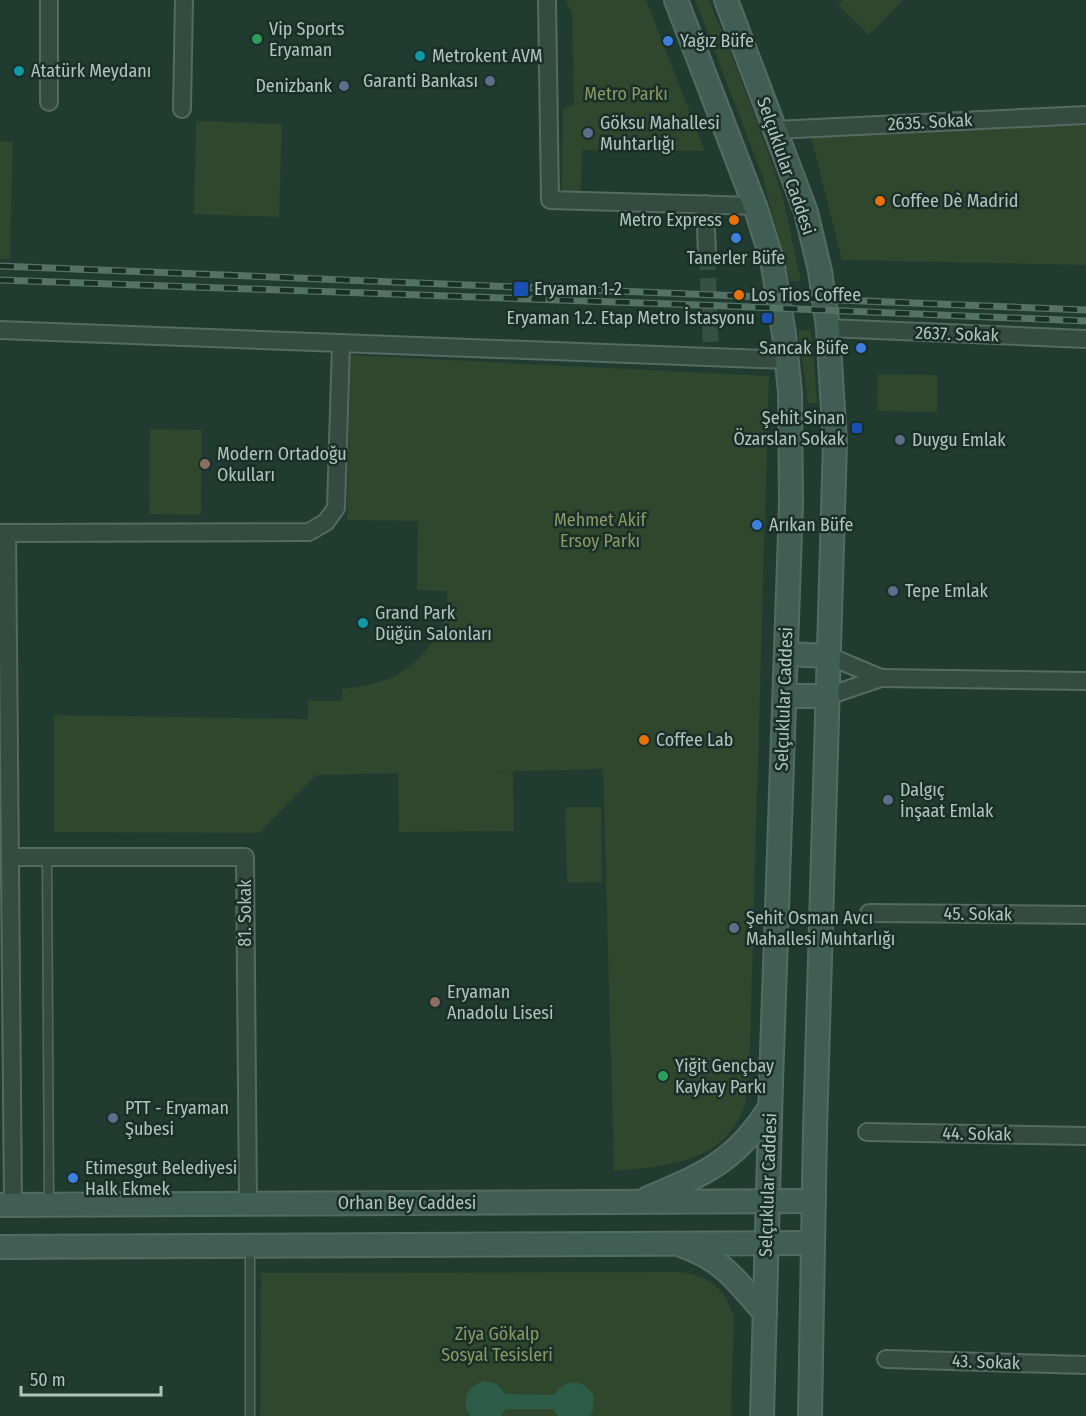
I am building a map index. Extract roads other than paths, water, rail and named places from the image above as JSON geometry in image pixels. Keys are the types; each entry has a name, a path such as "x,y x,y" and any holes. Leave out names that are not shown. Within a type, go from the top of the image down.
{"main road":[{"name":"Selçuklular Caddesi","path":"676,0 755,206 772,260 790,392 791,504 762,1416"},
{"name":"Selçuklular Caddesi","path":"726,0 806,212 820,271 828,328 836,442 810,1416"},
{"path":"786,654 829,656"},
{"path":"785,696 828,696"},
{"path":"638,1202 692,1178 730,1155 744,1144 771,1106"},
{"name":"Orhan Bey Caddesi","path":"6,1205 814,1201"},
{"path":"676,1243 700,1252 721,1265 765,1313"},
{"path":"0,1247 813,1243"}],"street":[{"path":"49,0 49,102"},
{"path":"182,109 184,0"},
{"path":"547,0 550,200 755,206"},
{"name":"2635. Sokak","path":"775,130 1086,115"},
{"path":"705,204 707,254"},
{"name":"2637. Sokak","path":"828,328 1086,339"},
{"path":"0,330 341,343 712,352 787,360"},
{"path":"6,1205 7,867 4,533 309,532 326,522 336,508 341,343"},
{"path":"829,656 881,678"},
{"path":"828,696 881,678 1086,681"},
{"name":"81. Sokak","path":"7,867 47,857 245,857 248,1204"},
{"name":"45. Sokak","path":"869,913 1086,915"},
{"name":"44. Sokak","path":"867,1132 1086,1136"},
{"name":"43. Sokak","path":"886,1359 1086,1365"}],"lane":[{"path":"47,857 49,1205"},
{"path":"250,1245 250,1416"}],"tunnel":[{"path":"707,254 711,346"}],"railway":[{"path":"0,266 1086,310"},
{"path":"0,280 1086,321"}],"place":[{"name":"Vip Sports Eryaman","path":"257,39"},
{"name":"Yağız Büfe","path":"668,41"},
{"name":"Metrokent AVM","path":"420,56"},
{"name":"Atatürk Meydanı","path":"19,71"},
{"name":"Garanti Bankası","path":"490,81"},
{"name":"Denizbank","path":"344,86"},
{"name":"Göksu Mahallesi Muhtarlığı","path":"588,133"},
{"name":"Coffee Dè Madrid","path":"880,201"},
{"name":"Metro Express","path":"734,220"},
{"name":"Tanerler Büfe","path":"736,238"},
{"name":"Eryaman 1-2","path":"521,289"},
{"name":"Los Tios Coffee","path":"739,295"},
{"name":"Eryaman 1.2. Etap Metro İstasyonu","path":"767,318"},
{"name":"Sancak Büfe","path":"861,348"},
{"name":"Şehit Sinan Özarslan Sokak","path":"857,428"},
{"name":"Duygu Emlak","path":"900,440"},
{"name":"Modern Ortadoğu Okulları","path":"205,464"},
{"name":"Arıkan Büfe","path":"757,525"},
{"name":"Tepe Emlak","path":"893,591"},
{"name":"Grand Park Düğün Salonları","path":"363,623"},
{"name":"Coffee Lab","path":"644,740"},
{"name":"Dalgıç İnşaat Emlak","path":"888,800"},
{"name":"Şehit Osman Avcı Mahallesi Muhtarlığı","path":"734,928"},
{"name":"Eryaman Anadolu Lisesi","path":"435,1002"},
{"name":"Yiğit Gençbay Kaykay Parkı","path":"663,1076"},
{"name":"PTT - Eryaman Şubesi","path":"113,1118"},
{"name":"Etimesgut Belediyesi Halk Ekmek","path":"73,1178"}],"park label":[{"name":"Metro Parkı","path":"626,94"},
{"name":"Mehmet Akif Ersoy Parkı","path":"600,530"},
{"name":"Ziya Gökalp Sosyal Tesisleri","path":"497,1344"}]}
